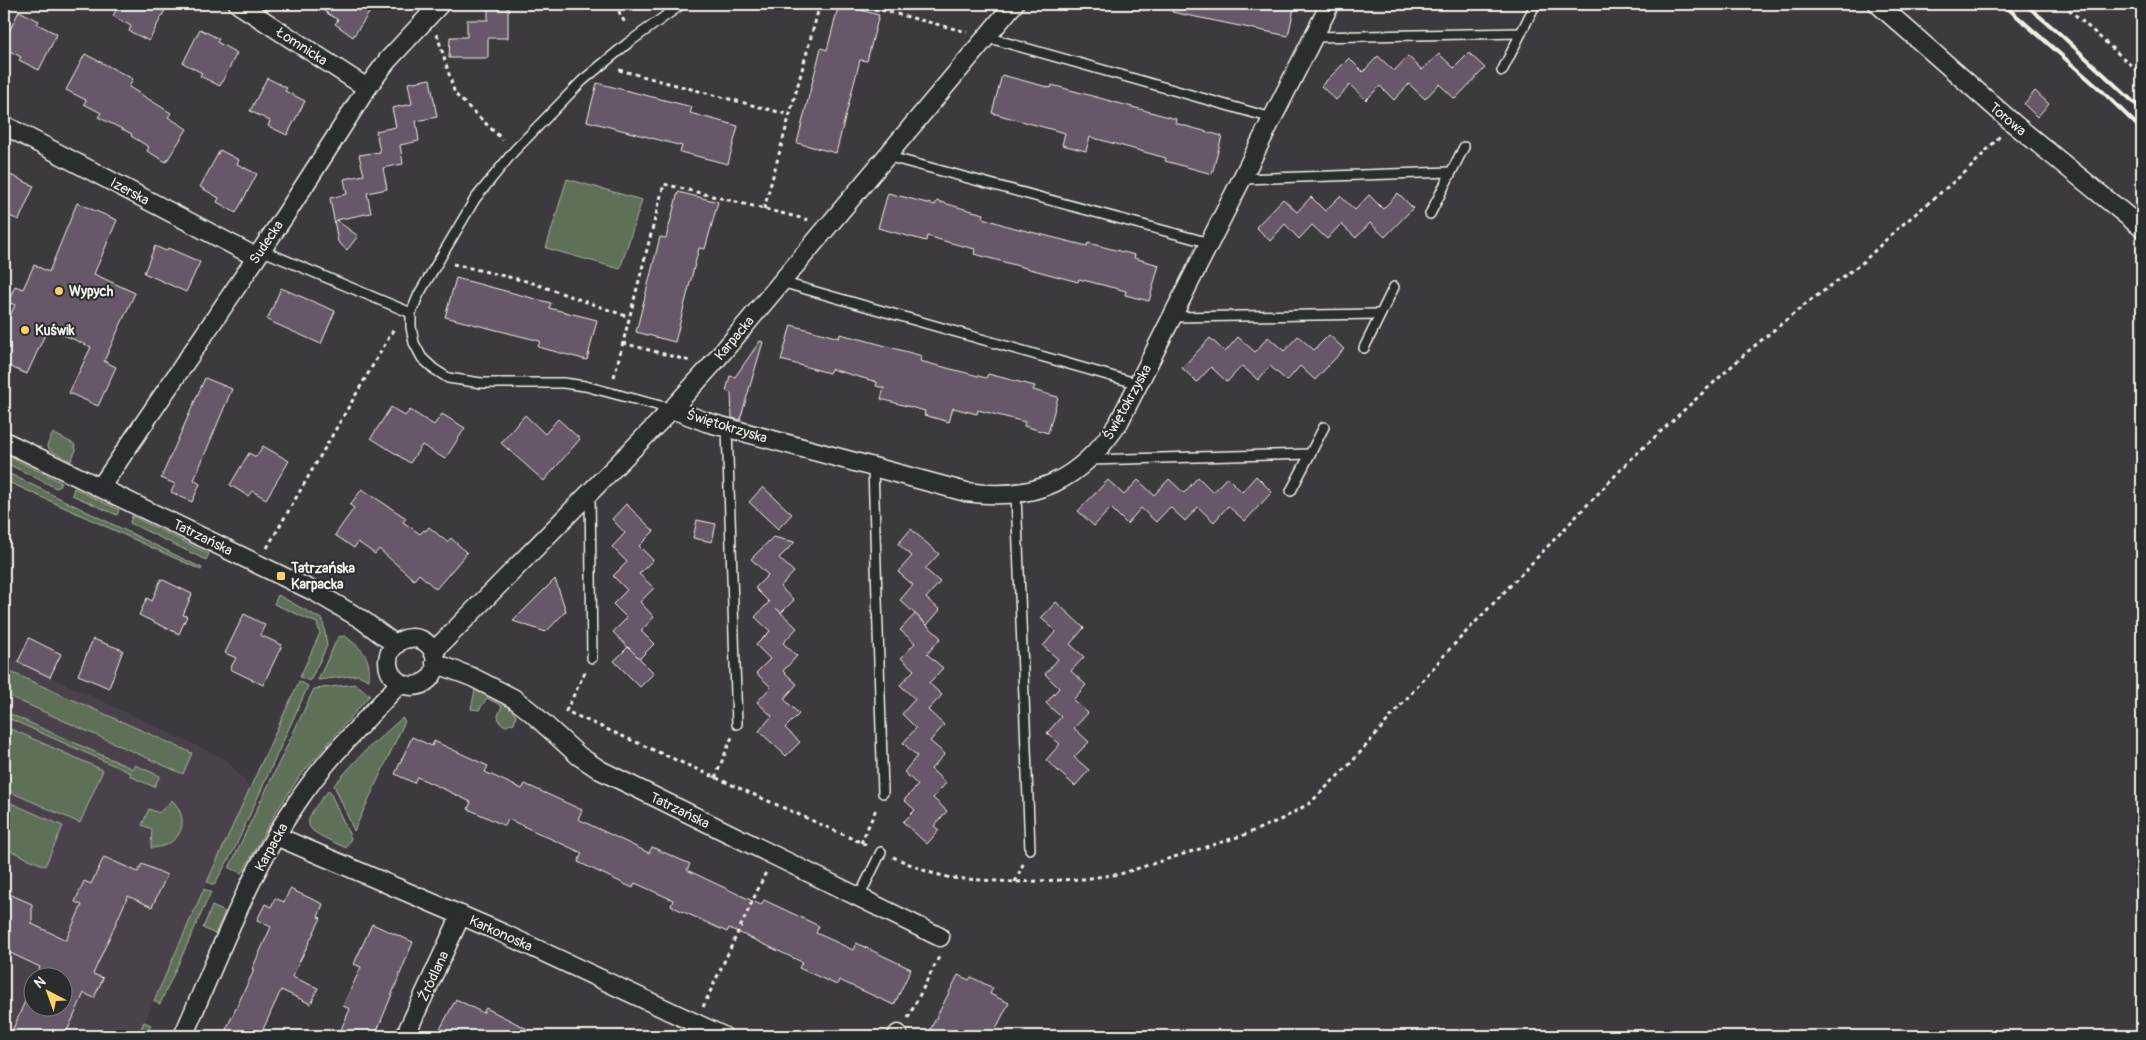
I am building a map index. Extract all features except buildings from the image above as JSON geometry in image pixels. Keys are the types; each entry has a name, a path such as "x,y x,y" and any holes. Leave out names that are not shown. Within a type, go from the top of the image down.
{"street":[{"name":"Łomnicka","path":"238,4 366,88"},
{"name":"Karpacka","path":"434,658 590,492 672,409 782,282 1014,4"},
{"name":"Świętokrzyska","path":"672,409 727,428 966,492 991,496 1016,495 1048,485 1064,477 1090,460 1106,442 1119,422 1330,4"},
{"name":"Torowa","path":"1878,4 2013,123 2142,228"},
{"name":"Sudecka","path":"100,488 259,253 366,88 387,60 435,8"},
{"name":"Izerska","path":"4,125 259,253"},
{"name":"Tatrzańska","path":"4,441 258,564 340,606 396,645"},
{"path":"409,638 424,642 434,658 431,676 426,681 414,686 400,683 394,679 388,665 391,650 409,638"},
{"name":"Tatrzańska","path":"434,658 513,698 530,710 578,756 600,770 940,937"},
{"name":"Karpacka","path":"183,1036 252,881 295,804 316,775 400,683"},
{"name":"Karkonoska","path":"276,836 461,915 723,1036"},
{"name":"Źródlana","path":"405,1036 461,915"}],"lane":[{"path":"672,409 610,392 563,384 481,383 448,378 434,370 422,358 414,343 408,311 475,199 514,151 582,81 634,39 682,4"},
{"path":"1502,71 1533,9"},
{"path":"1313,37 1521,33"},
{"path":"986,37 1272,118"},
{"path":"1430,214 1464,147"},
{"path":"886,156 1210,243"},
{"path":"1242,179 1451,172"},
{"path":"259,253 408,311"},
{"path":"782,282 1139,384"},
{"path":"1364,348 1394,287"},
{"path":"1172,317 1380,314"},
{"path":"1291,492 1324,427"},
{"path":"727,428 737,724"},
{"path":"1090,460 1310,454"},
{"path":"873,467 883,793"},
{"path":"590,492 592,658"},
{"path":"1016,495 1030,849"},
{"path":"859,897 881,852"}],"path":[{"path":"615,4 634,39"},
{"path":"764,209 820,4"},
{"path":"858,4 986,37"},
{"path":"2063,4 2142,75"},
{"path":"435,8 455,94 514,151"},
{"path":"601,65 790,115"},
{"path":"592,658 566,711 928,872 951,878 1015,882 1083,879 1120,874 1244,835 1282,819 1310,803 1351,764 1446,653 1632,458 1747,352 1807,303 1862,263 1895,231 1970,168 2013,123"},
{"path":"610,392 664,184 830,224"},
{"path":"438,261 530,282 629,317"},
{"path":"258,564 408,311"},
{"path":"623,343 710,366"},
{"path":"715,778 737,724"},
{"path":"861,843 883,793"},
{"path":"1015,882 1030,849"},
{"path":"695,1023 774,856"},
{"path":"897,1035 916,1006 948,940 940,937"}],"shaded area":[{"path":"4,655 227,760 250,788 138,1036 4,1036"}],"green space":[{"path":"567,179 642,200 620,269 546,248"},
{"path":"53,433 74,444 76,450 71,461 50,450 47,445"},
{"path":"4,454 61,482 59,487 56,488 4,462"},
{"path":"4,471 202,568 201,570 4,480"},
{"path":"74,488 119,510 117,515 72,495"},
{"path":"132,516 209,554 206,560 130,523"},
{"path":"278,595 323,620 327,646 310,681 300,677 320,633 317,623 274,604"},
{"path":"345,636 357,645 367,659 369,680 358,675 318,680 338,637"},
{"path":"4,669 192,753 183,774 4,694"},
{"path":"299,681 308,686 234,850 214,885 207,882"},
{"path":"356,684 370,695 299,777 276,812 242,873 229,868 314,689"},
{"path":"475,690 511,709 516,716 514,723 506,726 500,723 498,716 502,706 487,698 479,710 471,709"},
{"path":"10,714 133,769 135,765 160,776 154,787 130,776 131,773 8,718"},
{"path":"402,718 405,721 354,831 334,785 364,752"},
{"path":"11,729 103,770 80,823 4,789 4,746"},
{"path":"329,790 351,838 346,848 321,836 309,826 312,813"},
{"path":"4,800 63,826 45,866 4,848"},
{"path":"172,800 182,817 180,832 169,843 161,847 151,848 152,829 142,825 149,809 159,813"},
{"path":"204,889 211,892 160,1004 154,1001"},
{"path":"212,906 225,912 215,934 203,928"},
{"path":"144,1022 151,1025 146,1036 138,1036"}],"railway":[{"path":"2003,4 2102,91 2142,130"},
{"path":"2025,4 2142,110"}],"place":[{"name":"Wypych","path":"59,291"},
{"name":"Kuświk","path":"25,330"},
{"name":"Tatrzańska Karpacka","path":"281,576"}]}
